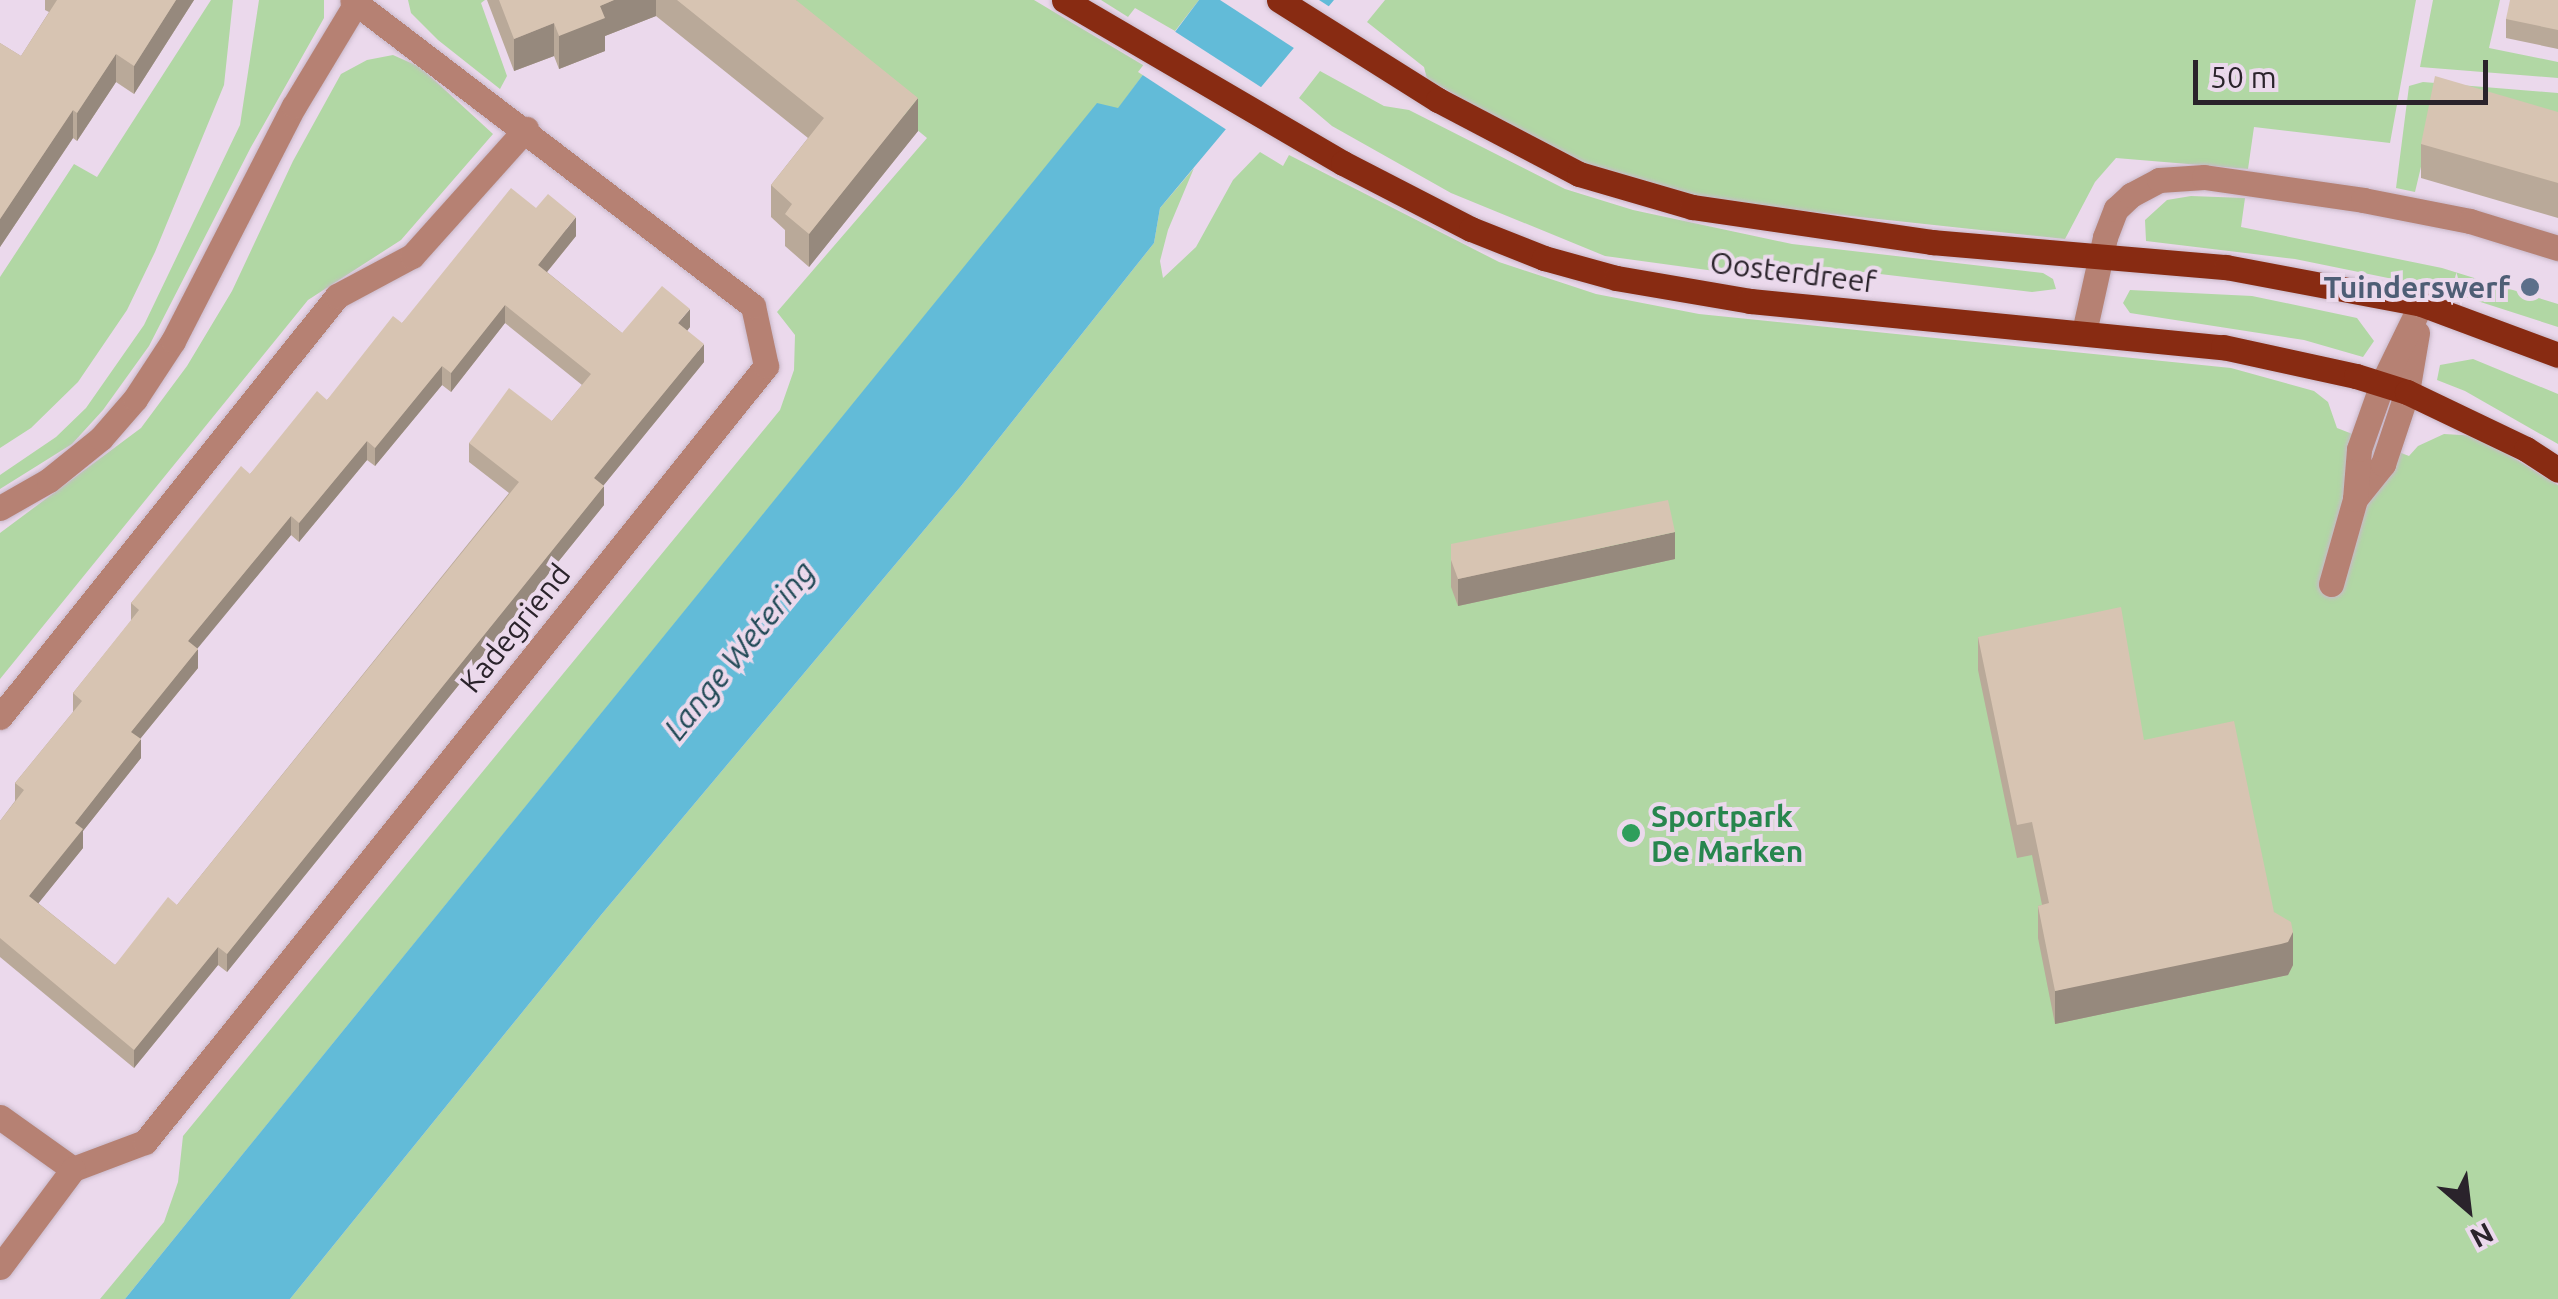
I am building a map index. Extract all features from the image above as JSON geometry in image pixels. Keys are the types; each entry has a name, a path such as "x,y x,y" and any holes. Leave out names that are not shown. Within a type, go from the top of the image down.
{"main road":[{"name":"Oosterdreef","path":"1064,0 1344,164 1472,229 1544,258 1616,278 1863,314 2223,347 2395,388 2526,449 2558,470"},
{"name":"Oosterdreef","path":"1279,0 1401,78 1579,174 1692,207 1932,242 2226,267 2421,304 2558,355"}],"street":[{"name":"Kadegriend","path":"0,508 49,480 101,438 134,399 173,341 294,106 355,1 753,306 766,366 145,1142 72,1169"},
{"path":"0,717 338,296 412,256 526,129"},
{"path":"2084,332 2116,209 2131,195 2160,180 2204,176 2470,221 2558,248"},
{"path":"2331,584 2356,499 2359,449 2395,388 2421,304"},
{"path":"0,1118 72,1169 0,1267"}],"green space":[{"path":"211,0 233,0 224,85 155,252 127,310 78,382 31,428 0,448 0,277 74,164 97,177"},
{"path":"259,0 324,0 324,18 251,147 149,346 103,410 72,444 0,489 0,475 56,437 86,408 144,325 240,125"},
{"path":"408,0 485,0 481,3 507,76 500,89 438,40 411,13"},
{"path":"760,0 1034,0 1148,68 1118,109 1097,104 125,1299 100,1299 164,1222 178,1182 183,1136 780,410 794,370 795,335 777,312 927,138"},
{"path":"1101,0 1199,0 1175,31 1135,8 1128,17"},
{"path":"1385,0 2416,0 2390,143 2254,127 2248,169 2116,158 2095,182 2065,239 1691,199 1582,165 1427,79 1424,67 1367,22"},
{"path":"2433,0 2500,0 2489,48 2558,62 2558,78 2420,67"},
{"path":"393,55 420,67 493,134 401,240 308,300 0,679 0,533 141,428 187,366 232,291 293,161 341,74 367,60"},
{"path":"1320,71 1384,106 1409,110 1565,189 1633,210 1792,244 2043,273 2053,279 2056,289 2032,292 1821,267 1744,275 1605,256 1451,193 1332,126 1299,98"},
{"path":"2423,82 2558,93 2558,140 2435,108 2415,192 2396,188 2409,86"},
{"name":"Sportpark De Marken","path":"1260,152 1283,166 1289,155 1499,262 1596,294 1699,314 2231,368 2314,391 2328,402 2337,428 2409,456 2418,446 2444,434 2478,436 2558,485 2558,1299 290,1299 601,915 961,486 1154,243 1160,208 1194,168 1168,230 1160,261 1163,278 1196,247 1233,180"},
{"path":"2191,196 2245,198 2241,227 2442,268 2558,304 2558,327 2437,288 2295,259 2146,241 2145,220 2167,200"},
{"path":"2130,290 2252,296 2357,318 2374,341 2363,357 2304,340 2130,313 2123,303"},
{"path":"2473,359 2558,394 2558,444 2465,391 2437,380 2440,365"}],"water":[{"name":"Lange Wetering","path":"1199,0 1334,0 1160,208 1154,243 961,486 601,915 290,1299 125,1299 1097,103 1118,108"}],"pier":[{"path":"1220,0 1319,0 1333,9 1300,52"},
{"path":"1171,29 1267,91 1230,132 1138,72"}],"building":[{"path":"57,0 176,0 134,66 116,54 0,219 0,43 21,56"},
{"path":"499,0 614,0 600,6 605,18 559,36 554,23 514,39"},
{"path":"677,0 796,0 918,98 809,234 785,214 792,204 771,185 824,118"},
{"path":"2510,0 2558,0 2558,30 2506,19"},
{"path":"2435,76 2558,112 2558,183 2421,144"},
{"path":"511,188 536,208 548,194 576,217 538,265 622,333 662,286 690,309 678,323 704,344 594,478 604,486 227,954 218,947 134,1050 0,938 0,821 24,790 15,783 82,701 73,693 139,610 131,603 241,466 250,474 317,391 327,400 393,316 402,323","holes":["505,305 591,374 552,421 509,388 469,443 519,482 177,905 168,897 115,965 29,896 83,829 75,823 141,739 131,732 198,649 188,641 291,516 299,523 367,441 375,448 442,366 451,373"]},
{"path":"1668,500 1675,532 1458,579 1451,560 1451,544"},
{"path":"2121,607 2144,740 2234,721 2274,912 2291,922 2293,932 2288,942 2281,944 2055,991 2038,906 2049,903 2032,822 2017,825 1978,637"}],"place":[{"name":"Tuinderswerf","path":"2530,287"},
{"name":"Sportpark De Marken","path":"1631,833"}]}
